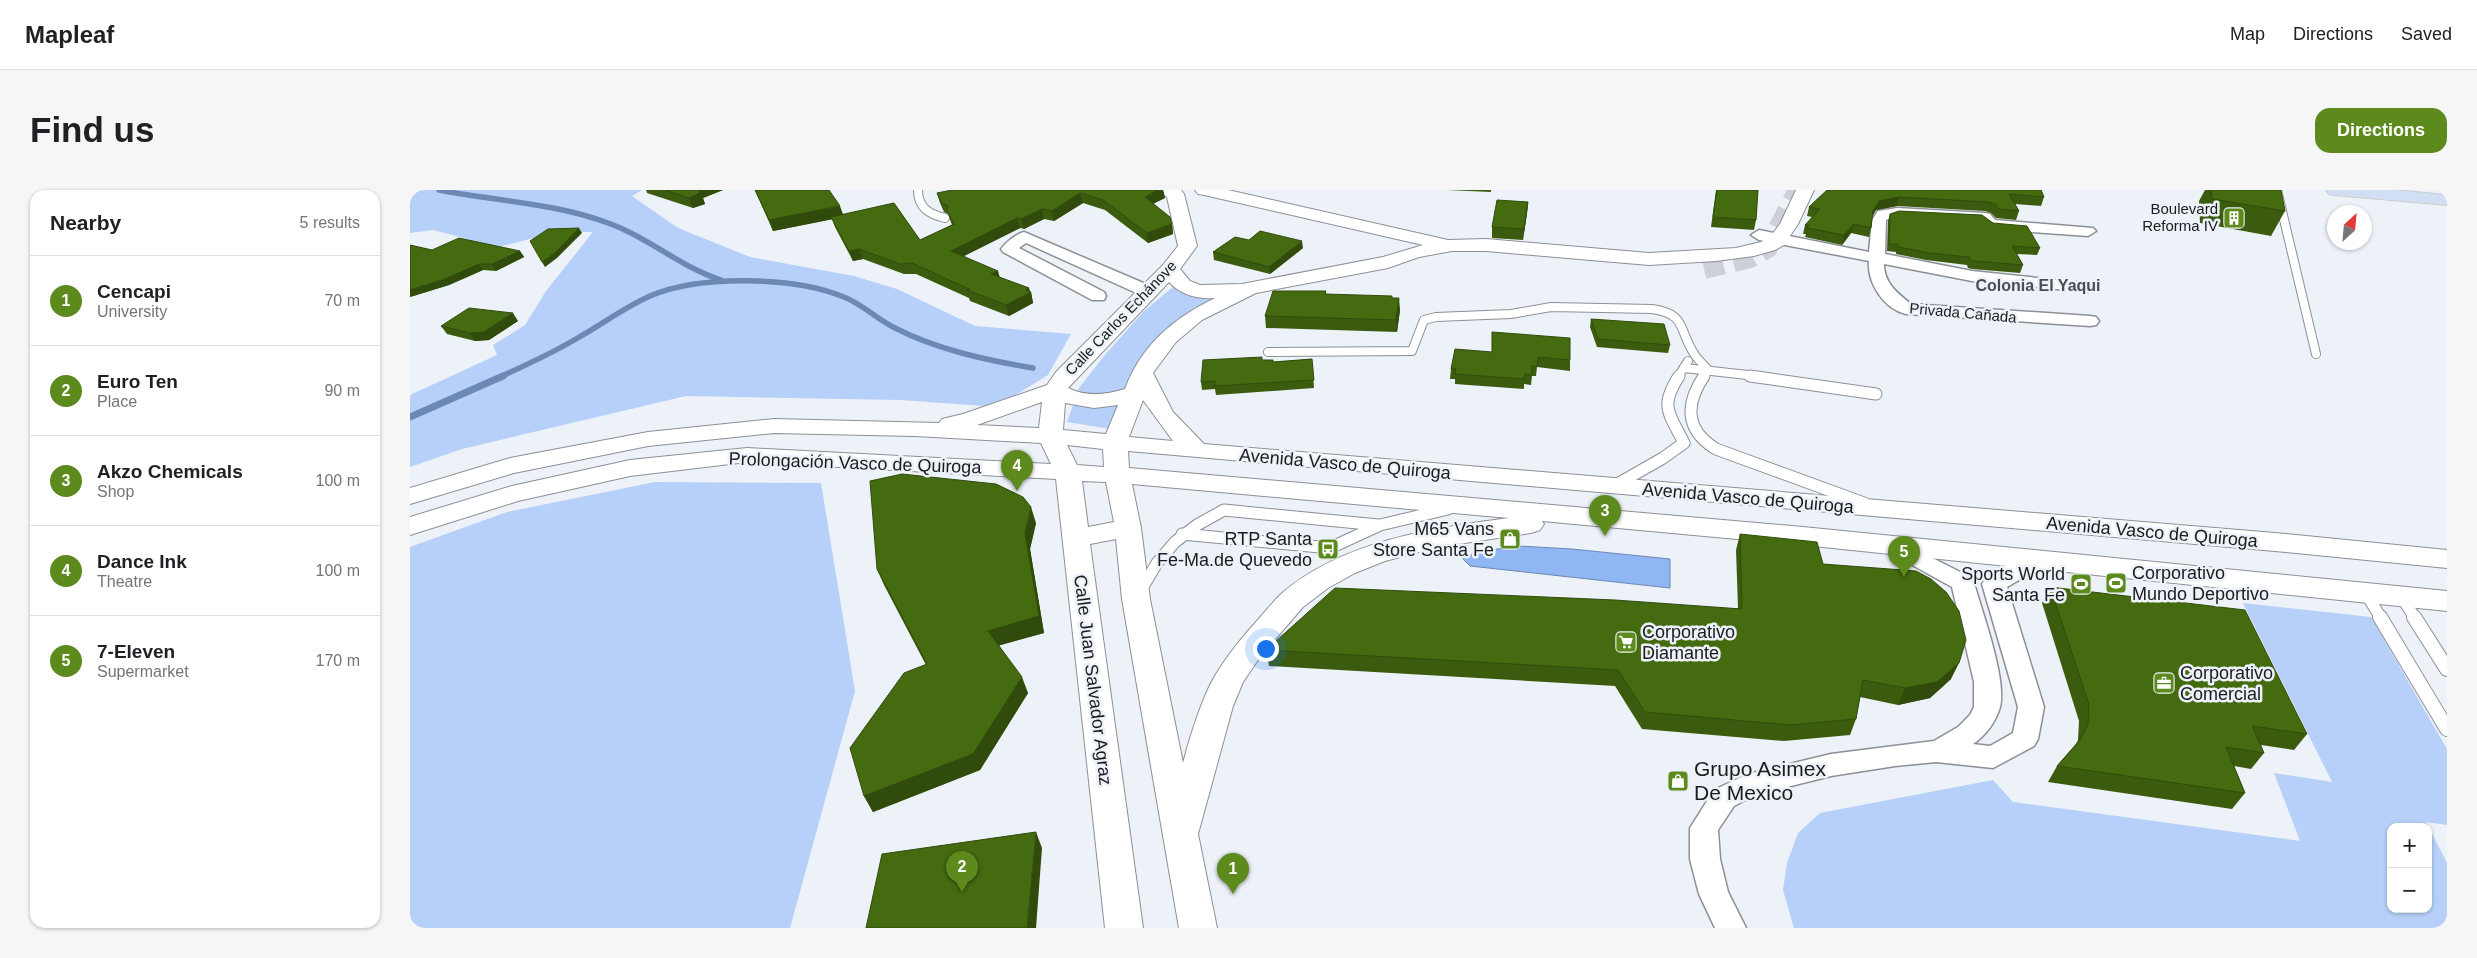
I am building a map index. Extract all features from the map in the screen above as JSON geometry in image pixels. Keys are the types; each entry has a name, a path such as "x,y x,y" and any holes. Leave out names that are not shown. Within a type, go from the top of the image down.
{"main road":[{"path":"2335,190 2447,200"}],"street":[{"path":"1146,190 1179,207"},
{"path":"1167,190 1175,194 1179,207"},
{"path":"1204,190 1452,245 1649,259 1682,258 1753,251 1772,246 1779,239 1805,190"},
{"name":"Calle Carlos Echánove","path":"1050,436 1054,390 1075,365 1170,269 1188,246 1179,207"},
{"name":"Privada Cañada","path":"2088,231 1990,224 1985,217 1897,212 1883,214 1879,220 1875,259 1876,273 1886,293 1906,309 2018,318 2090,321"},
{"path":"1719,253 1744,247 1754,241 1773,213"},
{"path":"1773,213 1779,239"},
{"path":"1098,296 1009,249 1024,237 1148,292"},
{"path":"1779,239 1875,259 1972,276 2088,287"},
{"path":"1388,262 1414,252 1452,245"},
{"path":"1170,269 1177,282 1192,291 1217,292 1250,288 1388,262 1461,256 1505,257 1645,269 1704,269"},
{"path":"1198,928 1136,599 1128,528 1117,475 1115,443 1138,383 1168,337 1196,316 1250,288"},
{"path":"915,429 969,420 1054,390 1074,399 1087,402 1120,398 1138,383"},
{"path":"1138,383 1177,433 1197,451"},
{"name":"Prolongación Vasco de Quiroga","path":"410,496 510,466 648,439 774,426 915,429 1050,436"},
{"name":"Avenida Vasco de Quiroga","path":"1050,436 1197,451 2274,542 2447,559"},
{"name":"Calle Juan Salvador Agraz","path":"1050,436 1068,472 1124,928"},
{"name":"Prolongación Vasco de Quiroga","path":"410,526 512,494 630,468 747,456 1068,472"},
{"name":"Avenida Vasco de Quiroga","path":"1068,472 1894,545 2447,601"},
{"path":"1180,837 1206,739 1225,687 1256,640 1293,600 1326,576 1354,564 1432,538 1580,517"},
{"path":"1075,538 1128,528"},
{"path":"1894,545 1962,584 1986,682 1987,706 1975,726 1964,739 1936,751"},
{"path":"1731,928 1714,894 1705,859 1704,828 1724,798 1748,785 1831,765 1936,751 1993,757 2025,739 2031,707 2024,678 1994,584 2037,560"}],"lane":[{"path":"918,190 918,200 929,214 945,218"},
{"path":"2277,190 2316,354"},
{"path":"1268,352 1412,351 1424,320 1436,317 1512,314 1551,308 1622,307 1667,311 1678,319 1694,354 1708,370"},
{"path":"1614,486 1663,458 1684,443 1666,408 1670,390 1694,354"},
{"path":"1684,368 1708,370 1724,374 1776,378 1851,392 1876,394"},
{"path":"1708,370 1694,391 1689,413 1703,442 1745,461 1881,509"},
{"path":"1182,534 1330,548 1380,525 1438,510 1468,507"},
{"path":"1136,599 1156,562 1182,534 1224,510 1380,525"},
{"path":"2365,592 2447,729"},
{"path":"2401,596 2447,669"}],"shaded area":[{"path":"410,190 642,190 632,196 678,228 750,257 854,276 897,289 975,326 1071,334 1048,375 1014,396 985,406 900,400 686,396 462,449 410,467 410,395 497,355 493,345 525,325 546,291 593,232 556,232 499,247 433,230 410,233"},
{"path":"1173,287 1211,299 1130,378 1111,429 1067,422 1079,388 1104,356 1144,311"},
{"path":"655,482 821,483 855,691 790,928 410,928 410,547 507,512"},
{"path":"1519,546 1572,549 1670,559 1670,588 1470,566 1462,558 1483,551"},
{"path":"2243,603 2371,617 2447,749 2447,825 2426,822 2387,823 2387,913 2432,913 2432,834 2447,863 2447,928 1794,928 1783,890 1787,863 1798,833 1820,813 1993,780 2013,802 2300,841 2274,773 2332,782"}],"building":[{"path":"665,190 699,190 700,193 689,198"},
{"path":"755,190 829,190 840,206 769,220"},
{"path":"952,190 1158,190 1145,197 1170,217 1172,224 1147,233 1103,200 1080,193 1052,211 1042,209 1021,219 1017,218 951,251 998,271 991,274 1029,288 1026,290 1031,292 1006,305 967,290 969,289 912,263 900,264 859,249 849,251 831,217 894,203 920,240 954,224 947,211 948,206 941,202 937,193"},
{"path":"1717,190 1758,190 1756,220 1713,217"},
{"path":"1827,190 2041,190 2044,197 2009,194 2019,211 1999,209 1995,204 1988,202 1899,197 1879,201 1873,211 1871,228 1854,224 1844,235 1807,228 1809,225 1805,225 1820,209 1809,207"},
{"path":"2211,190 2281,190 2285,211 2212,199"},
{"path":"1497,200 1528,202 1524,229 1492,227"},
{"path":"1899,211 1982,215 1993,223 2027,226 2040,248 2012,246 2023,265 1971,261 1969,257 1929,253 1899,247 1898,244 1889,244 1890,214"},
{"path":"579,228 555,253 542,262 530,241 548,229"},
{"path":"1260,231 1302,241 1269,267 1213,252 1235,237 1249,240"},
{"path":"459,238 520,251 492,264 479,264 445,279 410,290 410,245 432,250"},
{"path":"1273,291 1326,291 1325,294 1392,296 1392,298 1399,298 1396,320 1265,316"},
{"path":"469,308 513,313 484,332 470,333 441,326"},
{"path":"1591,319 1664,324 1670,345 1598,339"},
{"path":"1492,332 1570,338 1570,360 1538,357 1537,366 1532,366 1531,375 1525,374 1524,379 1455,374 1456,369 1451,369 1455,349 1492,352"},
{"path":"1262,357 1262,360 1273,360 1273,362 1312,359 1314,380 1215,386 1215,381 1201,382 1203,360"},
{"path":"902,474 996,484 1023,497 1031,507 1025,533 1039,616 988,631 1022,677 973,754 864,796 850,748 904,673 927,664 877,569 870,481"},
{"name":"Corporativo Diamante","path":"1740,534 1817,542 1823,564 1916,571 1931,579 1946,592 1959,611 1966,640 1959,663 1937,682 1905,688 1863,680 1856,719 1790,725 1645,712 1618,670 1266,650 1335,588 1615,600 1742,609"},
{"name":"Corporativo Comercial","path":"2050,587 2245,610 2307,734 2252,726 2264,753 2226,747 2245,793 2057,766 2080,740 2088,724 2089,705"},
{"path":"1036,832 1027,928 866,928 882,854"}],"waterway":[{"path":"439,190 546,207 588,216 623,229 692,268 721,280"},
{"path":"500,377 541,358 650,296 694,284 747,281 774,282 823,290 851,300 911,336 980,358 1033,368"},
{"path":"410,417 503,376"}],"tunnel":[{"path":"1704,269 1750,258 1768,248 1798,190"}],"place":[{"name":"Boulevard Reforma IV","path":"2234,218"},
{"name":"Dance Ink","path":"1017,491"},
{"name":"Akzo Chemicals","path":"1605,536"},
{"name":"M65 Vans Store Santa Fe","path":"1510,539"},
{"name":"RTP Santa Fe-Ma.de Quevedo","path":"1328,549"},
{"name":"7-Eleven","path":"1904,577"},
{"name":"Corporativo Mundo Deportivo","path":"2116,583"},
{"name":"Sports World Santa Fe","path":"2081,584"},
{"name":"Corporativo Diamante","path":"1626,642"},
{"name":"Corporativo Comercial","path":"2164,683"},
{"name":"Grupo Asimex De Mexico","path":"1678,781"},
{"name":"Euro Ten","path":"962,892"},
{"name":"Cencapi","path":"1233,894"}],"district":[{"name":"Colonia El Yaqui","path":"2038,285"}]}
